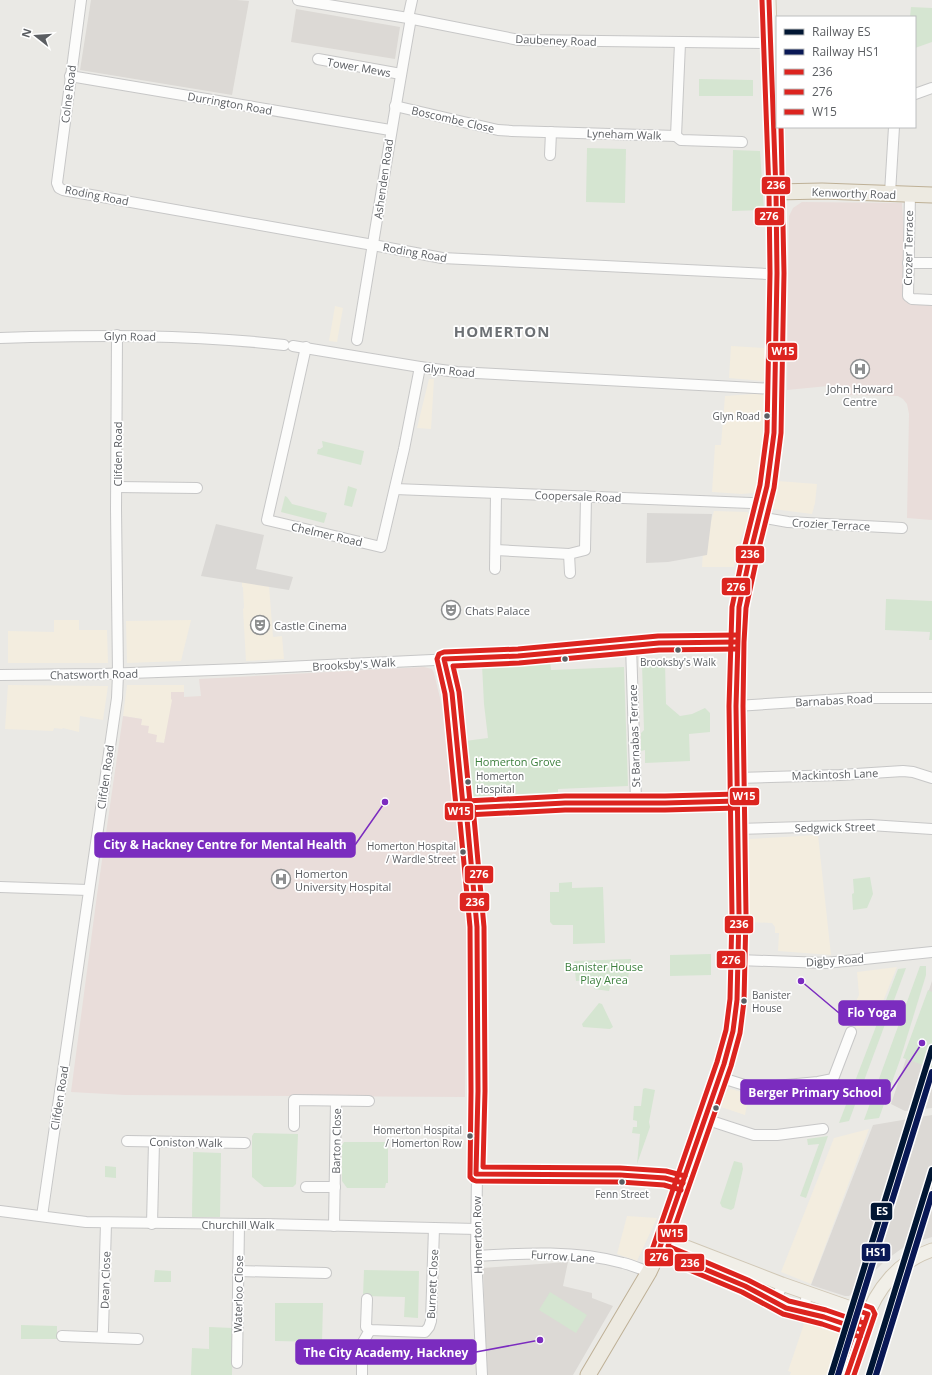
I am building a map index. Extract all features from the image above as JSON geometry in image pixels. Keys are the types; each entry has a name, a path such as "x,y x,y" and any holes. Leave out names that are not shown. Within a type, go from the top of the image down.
{"highway":[{"name":"Kenworthy Road","path":"776,192 822,191 932,196"},
{"path":"588,1375 649,1272 661,1244 705,1119 733,1031 737,1000 739,914 736,706 737,642 739,607 767,486 774,433 777,273 776,192"}],"main road":[{"path":"769,0 776,192"},
{"path":"661,1244 868,1314"},
{"path":"661,1244 786,1308 824,1317 862,1330"},
{"path":"846,1375 868,1314 881,1289 896,1271 914,1257 932,1250"}],"street":[{"name":"Colne Road","path":"59,188 57,183 81,0"},
{"name":"Daubeney Road","path":"298,0 410,18 519,40 771,43"},
{"name":"Ashenden Road","path":"357,340 412,0"},
{"name":"Lyneham Walk","path":"512,131 676,136 680,42"},
{"name":"Tower Mews","path":"318,59 401,74"},
{"name":"Durrington Road","path":"70,76 390,130"},
{"path":"916,94 932,88"},
{"name":"Boscombe Close","path":"395,106 498,130 512,131"},
{"path":"890,193 894,128"},
{"path":"550,155 551,132"},
{"path":"676,136 681,140 742,142"},
{"name":"Roding Road","path":"59,188 63,190 442,258 767,274 777,273"},
{"name":"Crozer Terrace","path":"910,194 908,296 912,299 932,300"},
{"path":"908,263 932,263"},
{"name":"Glyn Road","path":"0,338 117,335 242,340 288,345 457,372 774,389"},
{"name":"Clifden Road","path":"42,1216 111,737 118,674 117,335"},
{"name":"Chelmer Road","path":"306,348 267,520 381,547 395,489 420,367"},
{"path":"117,487 197,488"},
{"name":"Coopersale Road","path":"395,489 751,503 760,511"},
{"path":"495,569 496,494"},
{"path":"496,550 568,554 585,550 586,496"},
{"name":"Crozier Terrace","path":"760,511 788,522 902,528"},
{"path":"568,554 570,573"},
{"name":"Brooksby's Walk","path":"187,671 444,660 526,655 630,645 681,642 737,642"},
{"name":"St Barnabas Terrace","path":"630,645 636,802"},
{"path":"444,660 452,693 463,805 466,808 565,803 737,801"},
{"name":"Chatsworth Road","path":"0,674 118,674 187,671"},
{"name":"Barnabas Road","path":"736,706 858,698 932,698"},
{"name":"Mackintosh Lane","path":"737,778 840,775 903,771 913,772 932,778"},
{"name":"Homerton Row","path":"466,808 476,904 478,950 476,1256 482,1375"},
{"name":"Sedgwick Street","path":"737,829 863,826 932,829"},
{"path":"0,887 88,890"},
{"name":"Digby Road","path":"738,960 826,962 932,952"},
{"path":"719,1077 754,1088 818,1082 833,1079 851,1032"},
{"name":"Barton Close","path":"294,1126 294,1100 336,1100 334,1226"},
{"path":"336,1100 369,1101"},
{"path":"705,1119 754,1135 777,1135 823,1129"},
{"name":"Coniston Walk","path":"127,1142 246,1143"},
{"path":"152,1224 154,1142"},
{"path":"476,1174 620,1175 664,1178 683,1184"},
{"path":"306,1187 335,1187"},
{"name":"Churchill Walk","path":"0,1211 86,1222 106,1223 477,1229"},
{"name":"Dean Close","path":"102,1337 106,1223"},
{"name":"Waterloo Close","path":"237,1363 239,1224"},
{"name":"Burnett Close","path":"370,1330 425,1332 429,1327 432,1321 434,1228"},
{"name":"Furrow Lane","path":"476,1256 526,1253 566,1255 622,1262 649,1272"},
{"path":"238,1271 326,1273"},
{"path":"776,1302 782,1284"},
{"path":"802,1312 808,1293"},
{"path":"362,1375 362,1344 370,1330 366,1327 367,1299"},
{"path":"62,1336 138,1339"}],"shaded area":[{"path":"91,0 249,1 232,95 80,70"},
{"path":"296,9 400,27 395,59 291,42"},
{"name":"John Howard Centre","path":"802,202 902,203 908,303 932,303 932,520 907,518 909,414 907,404 903,399 898,396 845,395 828,386 787,390 789,216 793,208"},
{"path":"335,306 343,308 337,342 329,341"},
{"path":"731,346 766,348 766,378 763,381 729,378"},
{"path":"429,379 434,379 431,429 417,428"},
{"path":"766,393 762,449 755,492 742,494 712,492 715,445 721,445 725,396"},
{"path":"777,481 817,484 812,514 773,509"},
{"path":"714,511 748,512 749,515 740,541 734,567 702,567 703,551"},
{"path":"647,513 712,514 707,555 668,562 646,563"},
{"path":"216,524 264,535 256,569 293,577 289,590 201,576"},
{"name":"Castle Cinema","path":"242,582 269,586 273,637 282,636 284,659 246,661"},
{"path":"54,620 79,620 79,630 107,630 108,663 8,663 8,631 54,632"},
{"path":"191,620 181,661 127,663 126,621"},
{"name":"Homerton University Hospital","path":"424,667 432,669 434,673 447,727 462,865 467,929 465,1097 125,1095 71,1092 97,895 123,716 142,719 141,725 149,726 148,733 157,735 156,742 164,743 172,700 171,692 184,692 184,697 201,696 199,679"},
{"path":"8,685 108,686 103,720 80,716 79,732 63,728 54,728 53,731 5,729"},
{"path":"127,685 184,685 184,692 179,694 164,743 156,742 141,725 142,719 123,716"},
{"path":"818,835 831,955 778,951 779,933 775,933 775,927 772,923 750,922 749,839"},
{"path":"897,967 873,1026 856,1028 853,1007 859,995 857,972"},
{"path":"932,981 932,1108 905,1111 891,1104"},
{"path":"731,1089 749,1094 745,1115 721,1107 726,1092"},
{"path":"932,1115 932,1237 913,1243 901,1249 886,1260 849,1296 811,1285 873,1125"},
{"path":"869,1129 811,1284 781,1272 834,1138"},
{"path":"627,1216 657,1218 637,1261 617,1254"},
{"path":"568,1262 563,1286 592,1293 592,1298 613,1306 573,1375 487,1375 483,1268"},
{"path":"805,1321 843,1335 846,1342 834,1375 790,1375 791,1372 788,1371"}],"green space":[{"path":"911,7 932,8 932,42 916,48 916,16 910,16"},
{"path":"699,79 753,80 753,96 699,96"},
{"path":"587,148 626,149 625,203 586,202"},
{"path":"733,150 760,151 764,210 732,211"},
{"path":"322,441 364,451 361,465 317,454 318,449 323,447"},
{"path":"348,486 357,489 352,507 344,505"},
{"path":"285,496 292,504 327,513 324,523 281,512"},
{"path":"886,599 932,601 932,640 929,640 930,632 885,630"},
{"name":"Homerton Grove","path":"550,661 551,670 624,667 628,786 558,789 558,798 471,801 465,741 488,738 484,704 482,665"},
{"path":"665,663 666,704 680,716 692,714 705,708 710,713 710,732 689,734 690,761 645,763 645,750 641,751 641,733 644,730 642,664"},
{"path":"870,877 873,894 867,908 853,910 853,879"},
{"path":"572,882 572,888 603,887 605,943 573,944 573,925 553,925 550,922 550,892 559,892 559,883"},
{"path":"711,954 711,975 670,976 670,955"},
{"name":"Banister House Play Area","path":"631,959 627,985 611,983 609,991 594,989 594,980 576,981 574,961"},
{"path":"920,966 926,966 926,975 900,1060 879,1118 864,1120"},
{"path":"906,968 849,1121 839,1123 898,969"},
{"path":"928,990 932,992 932,1068 903,1058"},
{"path":"599,1003 602,1004 613,1027 610,1029 583,1027 582,1024"},
{"path":"643,1089 655,1090 649,1122 650,1127 637,1164 640,1134 632,1133 633,1127 637,1127 637,1121 633,1120 634,1106 641,1106"},
{"path":"254,1133 298,1134 296,1184 293,1187 264,1187 252,1177 252,1136"},
{"path":"828,1136 806,1198 800,1196 819,1144 808,1145 807,1139"},
{"path":"344,1142 388,1142 388,1183 386,1183 385,1188 347,1188 342,1181 342,1145"},
{"path":"193,1152 221,1153 220,1217 192,1217"},
{"path":"734,1161 742,1163 743,1169 734,1208 731,1210 722,1207 720,1203"},
{"path":"105,1166 116,1167 116,1178 105,1177"},
{"path":"155,1270 171,1271 171,1282 154,1282"},
{"path":"364,1270 419,1271 418,1318 404,1317 405,1297 363,1296"},
{"path":"550,1292 587,1315 576,1333 539,1310"},
{"path":"811,1301 839,1310 837,1316 810,1308"},
{"path":"275,1303 323,1303 322,1342 275,1341"},
{"path":"21,1325 57,1326 57,1339 21,1339"},
{"path":"209,1327 233,1328 232,1375 191,1375 192,1348 209,1349"}],"rail line":[{"name":"ES","path":"831,1375 932,1048"},
{"name":"HS1","path":"838,1375 932,1072"},
{"name":"ES","path":"869,1375 932,1170"},
{"name":"HS1","path":"876,1375 932,1194"}],"transit line":[{"name":"276","path":"762,0 769,192 770,273 767,432 760,485 732,607 729,706 732,914 730,999 726,1030 717,1062 652,1250 656,1256 742,1292 783,1314 822,1324 860,1337"},
{"name":"236","path":"769,0 776,192 777,273 774,433 767,486 739,607 736,706 739,914 737,1000 733,1031 724,1064 659,1250 745,1286 786,1308 824,1317 862,1330"},
{"name":"W15","path":"781,128 784,273 781,433 774,488 746,608 744,642 743,706 746,914 744,1001 740,1033 731,1066 668,1246 748,1280 789,1301 826,1310 864,1323"},
{"name":"W15","path":"681,1190 664,1185 620,1182 476,1181 470,1177 470,927 459,811 456,806 445,694 437,659 439,654 444,652 518,649 658,636 737,635"},
{"name":"236","path":"683,1183 665,1178 620,1175 476,1174 478,1091 477,927 466,808 463,805 452,693 444,659 518,656 659,643 737,642"},
{"name":"276","path":"685,1176 666,1171 620,1168 483,1167 485,1091 484,927 473,807 470,802 459,692 453,666 519,663 659,650 737,649"},
{"name":"W15","path":"466,801 565,796 737,794"},
{"name":"236","path":"466,808 565,803 737,801"},
{"name":"276","path":"466,815 565,810 737,808"},
{"name":"276","path":"854,1375 875,1314 872,1308 858,1303"},
{"name":"236","path":"847,1375 868,1314 856,1310"},
{"name":"W15","path":"840,1373 859,1318 854,1317"}],"place":[{"name":"John Howard Centre","path":"860,369"},
{"name":"Glyn Road","path":"767,416"},
{"name":"Chats Palace","path":"451,610"},
{"name":"Castle Cinema","path":"260,625"},
{"name":"Brooksby's Walk","path":"678,650"},
{"name":"Homerton Hospital","path":"468,782"},
{"name":"City & Hackney Centre for Mental Health","path":"385,802"},
{"name":"Homerton Hospital / Wardle Street","path":"463,852"},
{"name":"Homerton University Hospital","path":"281,879"},
{"name":"Flo Yoga","path":"801,981"},
{"name":"Banister House","path":"744,1001"},
{"name":"Berger Primary School","path":"922,1043"},
{"name":"Homerton Hospital / Homerton Row","path":"470,1136"},
{"name":"Fenn Street","path":"622,1182"},
{"name":"The City Academy, Hackney","path":"540,1340"}],"district":[{"name":"HOMERTON","path":"502,331"}]}
